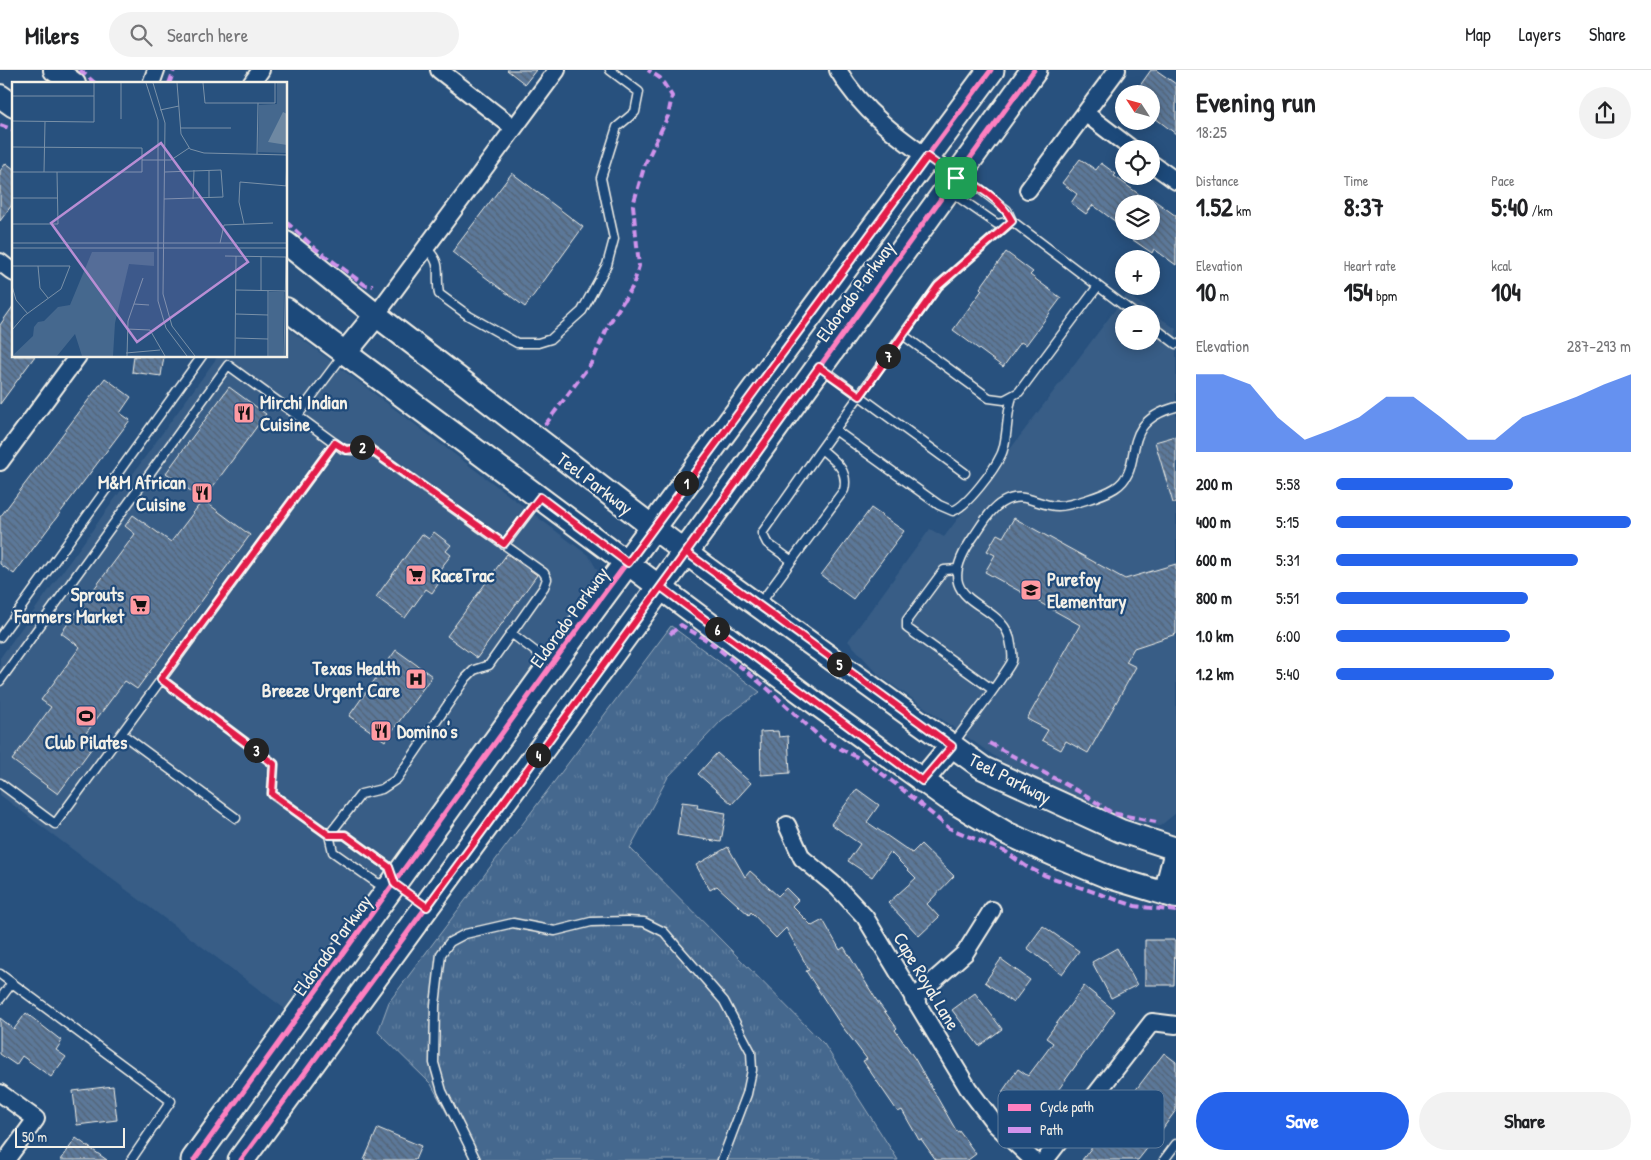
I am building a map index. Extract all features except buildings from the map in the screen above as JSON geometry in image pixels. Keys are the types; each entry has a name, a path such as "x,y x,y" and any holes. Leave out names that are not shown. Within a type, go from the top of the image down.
{"main road":[{"path":"55,70 71,82"},
{"name":"Eldorado Parkway","path":"194,1160 552,664 991,70"},
{"name":"Eldorado Parkway","path":"241,1160 661,587 1034,70"},
{"path":"0,96 12,105"},
{"name":"Teel Parkway","path":"288,245 376,315 654,528 758,606 952,746 992,772 1121,831 1176,850"},
{"path":"288,310 922,781 1006,833 1106,876 1170,895 1176,850"},
{"path":"345,353 376,315"},
{"path":"922,781 952,746"},
{"path":"395,884 427,907"}],"street":[{"path":"152,82 156,70"},
{"path":"252,82 261,70"},
{"path":"438,70 514,128"},
{"path":"376,315 556,70"},
{"path":"838,70 852,92 876,118 956,178"},
{"path":"1028,190 1117,70"},
{"path":"1085,113 1120,140"},
{"path":"1160,169 1176,181"},
{"path":"0,262 12,271"},
{"path":"0,462 77,358"},
{"name":"Cape Royal Lane","path":"787,824 802,858 837,887 865,916 968,1088 998,1127"},
{"path":"913,999 965,953 992,910"},
{"path":"1099,1090 1152,1022 1176,1025"},
{"path":"0,1093 36,1119 6,1160"},
{"name":"Cape Royal Lane","path":"1020,1148 1032,1160"},
{"path":"1045,1160 1054,1148"}],"lane":[{"path":"426,248 439,265 439,294 469,316 518,343 538,344 551,339 582,311 607,265 614,239 601,178 617,127 634,112 639,92 610,70"},
{"path":"1012,221 997,224 958,197 956,178 968,180 1007,210 1012,221 1124,305"},
{"path":"792,561 766,543 762,533 938,286 1012,221"},
{"path":"904,335 989,398 998,401 1012,397 1019,392 1098,286"},
{"path":"1160,332 1176,344"},
{"path":"298,415 345,353"},
{"path":"0,637 201,358"},
{"path":"0,681 228,365 346,450 367,447 544,573 547,579 544,587 489,665 474,670 466,678 398,778 385,788 361,794 329,835"},
{"path":"819,367 965,473"},
{"path":"836,430 938,505 953,511 961,508 971,497 1002,455 1007,413 1012,397"},
{"path":"952,746 993,690 1012,660 1011,642 1002,623 963,593 957,570 968,545 992,511 1003,502 1017,497 1028,497 1058,506 1114,489 1128,475 1136,436 1143,425 1164,410 1176,407"},
{"path":"0,783 55,824 335,443"},
{"path":"758,606 844,490 846,481 843,471 821,450"},
{"path":"504,544 540,497"},
{"path":"957,570 944,570 907,620 907,628 993,690"},
{"path":"511,633 552,664"},
{"path":"161,679 274,764 272,794 329,835 345,835 389,867 395,884 377,883 333,852 329,835"},
{"path":"122,734 236,818"},
{"path":"476,1160 442,1091 434,1063 435,1005 441,954 450,942 465,934 503,925 513,924 555,931 591,922 627,921 644,922 664,932 724,1001 751,1052 752,1070 747,1094 722,1160"},
{"path":"0,974 171,1101 131,1160"},
{"path":"0,999 12,983"},
{"path":"1164,1160 1176,1144"}],"shaded area":[{"name":"Purefoy Elementary","path":"1126,295 1142,305 1119,305"},
{"name":"Purefoy Elementary","path":"1115,310 1115,350 1160,350 1160,318 1176,329 1176,813 1160,826 1118,818 1007,765 880,676 848,641 930,529 944,537"},
{"path":"288,329 589,556 600,575 285,1009 0,795 0,658 217,358 288,358"}],"green space":[{"path":"671,626 760,692 722,720 668,777 630,848 824,1044 898,1160 472,1160 431,1084 378,1032 389,1002"}],"marked path":[{"path":"80,70 94,82"},
{"path":"170,82 174,70"},
{"path":"545,425 592,362 609,324 633,286 639,266 633,205 645,164 668,116 672,96 660,78 648,70"},
{"path":"0,125 12,129"},
{"path":"288,224 316,249 365,285 373,286"},
{"path":"670,634 681,625 710,642 768,689 823,740 865,761 949,828 1006,852 1027,867 1044,875 1135,906 1176,911"},
{"path":"989,743 1087,796 1112,813 1156,822"}],"cycle path":[{"path":"194,1160 552,664 991,70"},
{"path":"241,1160 650,601 1034,70"}],"place":[{"name":"Mirchi Indian Cuisine","path":"244,413"},
{"name":"M&M African Cuisine","path":"202,493"},
{"name":"RaceTrac","path":"416,575"},
{"name":"Purefoy Elementary","path":"1031,590"},
{"name":"Sprouts Farmers Market","path":"140,605"},
{"name":"Texas Health Breeze Urgent Care","path":"416,679"},
{"name":"Club Pilates","path":"86,716"},
{"name":"Domino's","path":"381,731"}],"route":[{"path":"956,178 927,157 628,563 540,497 504,544 367,447 346,450 335,443 161,679 274,764 272,794 329,835 345,835 389,867 395,884 427,907 686,552 952,746 922,781 661,587 686,552 752,459 819,367 860,396 938,286 1012,221 1007,210 968,180 956,178"}]}
